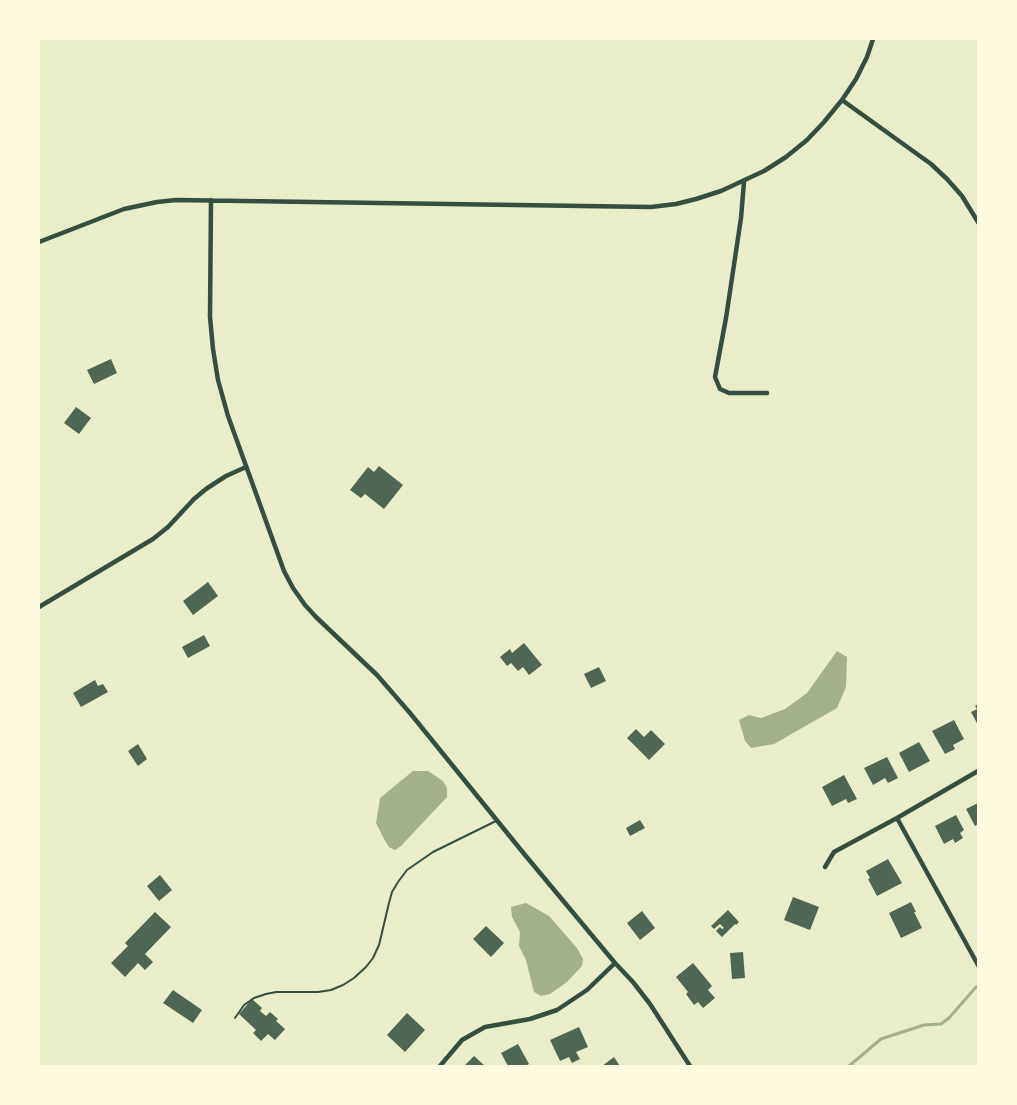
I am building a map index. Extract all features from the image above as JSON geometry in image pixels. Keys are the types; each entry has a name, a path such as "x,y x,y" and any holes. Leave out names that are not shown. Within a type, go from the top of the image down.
{"street":[{"path":"39,242 106,214 140,205 176,200 651,207 676,204 744,182 786,157 807,140 842,100 856,79 873,39"},
{"path":"842,100 931,164 962,196 978,222"},
{"path":"744,182 728,307 715,377 720,389 729,393 767,393"},
{"path":"211,200 210,317 218,380 246,467 284,571 293,588 316,617 377,675 398,699 633,982 690,1066"},
{"path":"39,607 153,539 206,489 246,467"},
{"path":"825,867 834,852 978,771"},
{"path":"897,818 978,965"},
{"path":"440,1066 462,1040 485,1027 530,1019 557,1010 587,990 615,963"}],"lane":[{"path":"235,1018 244,1005 254,998 276,992 331,990 354,978 373,958 382,934 392,892 407,870 433,852 497,820"}],"shaded area":[{"path":"837,651 847,657 846,687 837,708 774,744 751,748 745,741 739,720 749,715 761,718 785,709 807,693"},
{"path":"413,771 428,771 443,781 447,788 447,797 395,850 389,847 376,823 380,798"},
{"path":"526,903 549,916 577,948 583,959 582,966 567,982 550,994 541,996 534,992 526,960 519,946 520,932 512,917 511,907"}],"building":[{"path":"111,359 117,373 94,384 87,370"},
{"path":"76,407 91,418 79,434 64,423"},
{"path":"379,466 403,485 384,509 365,494 361,498 350,490 368,467 374,472"},
{"path":"208,582 218,596 193,615 183,601"},
{"path":"204,635 210,646 188,658 182,647"},
{"path":"524,643 542,665 529,675 523,667 518,671 511,663 507,666 500,657 510,649 512,653"},
{"path":"599,667 606,681 591,688 584,674"},
{"path":"95,680 98,686 103,684 108,692 81,707 73,693"},
{"path":"978,704 978,725 971,712 977,709 975,706"},
{"path":"954,720 964,739 953,745 955,749 945,754 932,731"},
{"path":"636,729 644,737 651,730 665,744 649,760 627,738"},
{"path":"919,742 930,761 909,772 899,753"},
{"path":"138,744 147,759 138,766 128,751"},
{"path":"887,757 898,778 888,783 885,778 873,785 864,768"},
{"path":"844,775 857,799 848,803 846,799 832,806 822,787"},
{"path":"978,803 978,824 975,826 966,809"},
{"path":"956,815 964,830 960,833 963,838 955,843 953,839 944,844 935,826"},
{"path":"640,820 645,828 630,836 626,828"},
{"path":"888,859 902,883 877,896 866,871"},
{"path":"160,875 172,890 159,901 147,886"},
{"path":"793,897 819,907 810,930 784,920"},
{"path":"911,902 922,928 901,938 889,913"},
{"path":"728,910 739,922 722,937 716,931 720,927 724,928 720,924 714,929 711,926"},
{"path":"642,911 655,928 640,940 627,923"},
{"path":"155,912 171,927 145,954 153,962 145,970 138,963 125,977 111,963 128,946 125,943"},
{"path":"486,926 504,943 491,957 473,939"},
{"path":"743,952 745,978 732,979 730,953"},
{"path":"693,963 712,986 708,990 715,998 703,1008 698,1002 694,1005 686,994 688,992 676,977"},
{"path":"173,990 202,1010 193,1023 163,1003"},
{"path":"252,999 262,1008 260,1011 266,1016 270,1012 285,1029 275,1040 268,1034 261,1041 253,1033 256,1030 239,1014"},
{"path":"407,1013 425,1030 405,1052 387,1035"},
{"path":"579,1027 588,1047 576,1052 580,1059 572,1063 569,1057 560,1061 550,1040"},
{"path":"518,1044 529,1064 508,1066 501,1053"},
{"path":"474,1056 485,1066 464,1066"},
{"path":"614,1057 620,1066 602,1066"}],"waterway":[{"path":"849,1066 881,1039 924,1025 941,1024 976,987"}]}
